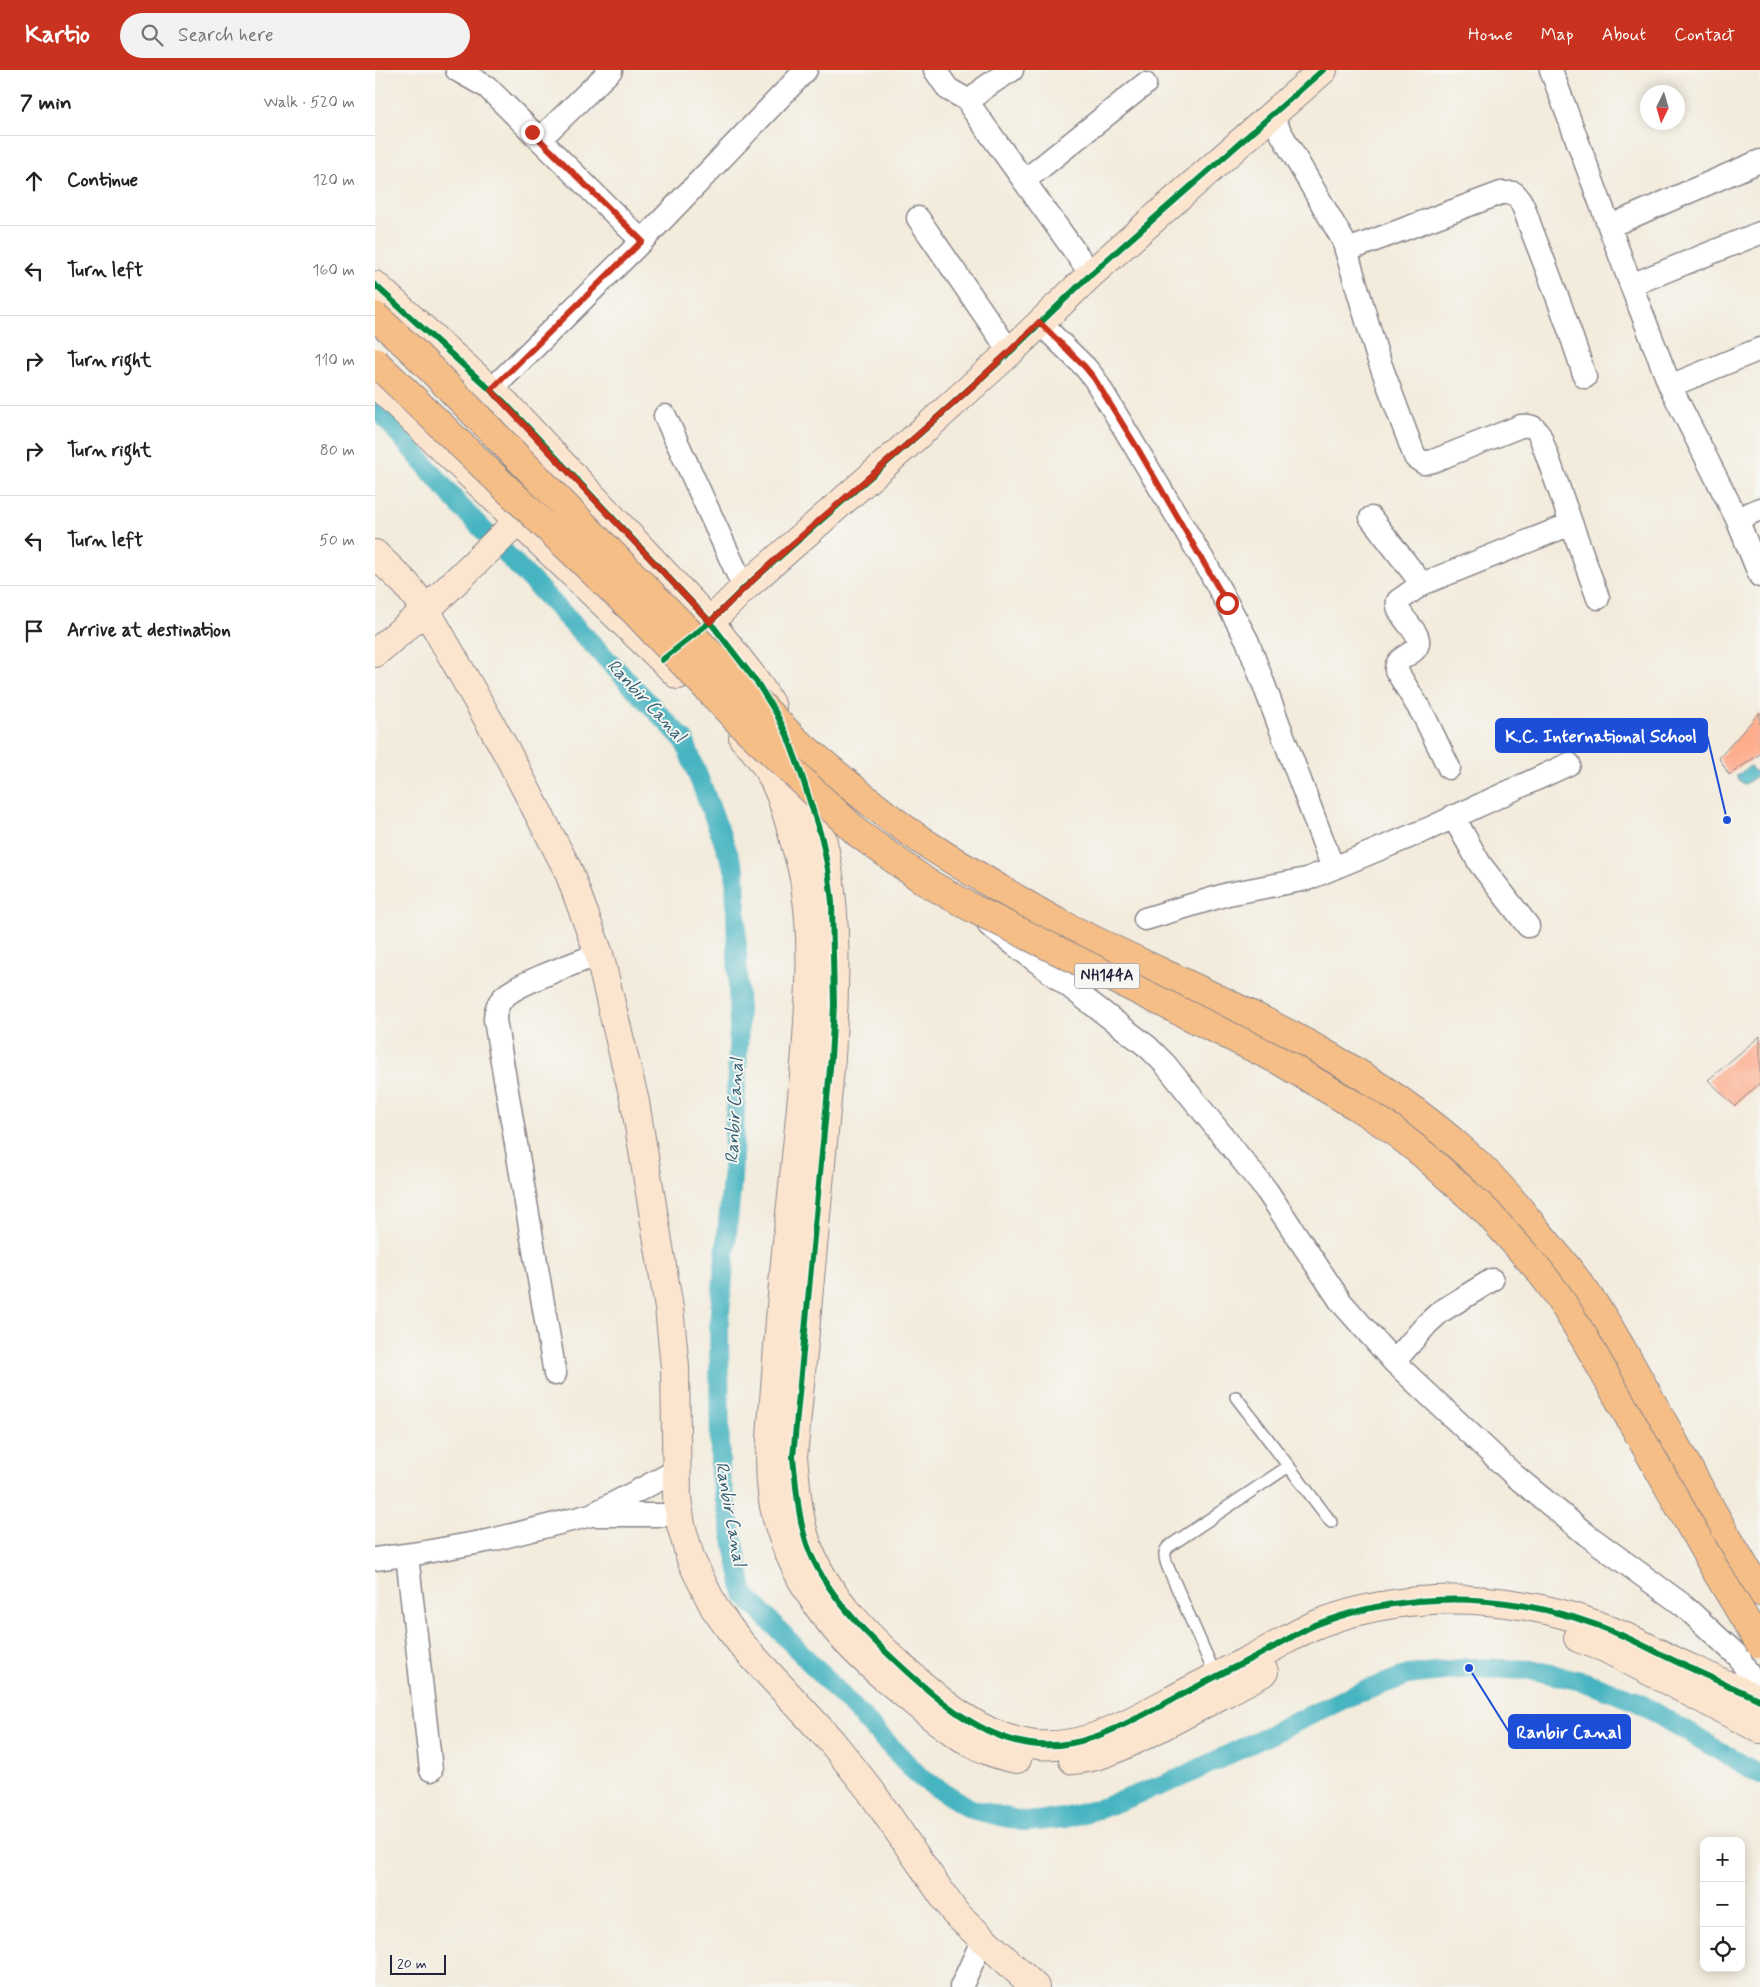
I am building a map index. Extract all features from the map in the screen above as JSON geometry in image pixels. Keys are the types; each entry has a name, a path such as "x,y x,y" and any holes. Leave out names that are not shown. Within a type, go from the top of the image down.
{"highway":[{"name":"NH144A","path":"375,316 414,352 797,741 891,818 941,854 1056,921 1233,1006 1309,1045 1385,1090 1424,1117 1468,1154 1510,1198 1577,1279 1597,1310 1731,1545 1760,1592"},
{"name":"NH144A","path":"375,362 636,613 737,720 859,834 926,882 973,909 1273,1057 1349,1101 1390,1128 1485,1210 1538,1269 1557,1294 1585,1338 1703,1548 1760,1644"}],"street":[{"path":"457,70 487,88 642,241"},
{"path":"540,140 611,70"},
{"path":"491,390 642,241 806,70"},
{"path":"935,70 948,89 971,102 973,110 1091,274"},
{"path":"971,102 976,95 1011,70"},
{"path":"662,660 710,622 744,588 927,428 1091,274 1323,70"},
{"path":"1551,70 1670,386 1737,519 1760,576"},
{"path":"1024,181 1145,84"},
{"path":"1271,116 1337,226 1348,250 1377,355 1415,457 1424,463 1433,461 1521,426 1535,428 1540,436 1598,598"},
{"path":"1610,226 1760,161"},
{"path":"1348,250 1501,193 1514,193 1521,203 1553,284 1585,377"},
{"path":"917,218 1010,352"},
{"path":"1631,285 1760,233"},
{"path":"375,285 491,390 710,622 758,684 787,735 822,839 832,902 834,987 831,1058 793,1457 807,1544 820,1572 834,1594 883,1650 919,1683 977,1725 1014,1741 1033,1744 1079,1741 1094,1738 1315,1626 1367,1609 1418,1601 1460,1599 1537,1608 1575,1618 1619,1634 1760,1700"},
{"path":"1039,322 1094,378 1198,551 1239,625 1263,679 1333,868"},
{"path":"1670,386 1760,349"},
{"path":"375,383 515,523 751,746 809,796 971,911 1148,1047 1184,1086 1261,1183 1341,1302 1394,1362 1523,1482 1587,1536 1683,1605 1739,1657 1750,1676 1760,1700"},
{"path":"665,416 744,588"},
{"path":"1737,519 1760,509"},
{"path":"1371,518 1422,584"},
{"path":"375,653 426,610 515,523"},
{"path":"1449,768 1425,718 1396,670 1399,661 1416,648 1418,644 1417,637 1399,609 1399,601 1422,584 1571,524"},
{"path":"375,554 406,584 426,610 505,749 568,870 599,954 635,1102 669,1308 675,1367 676,1471 679,1515 691,1560 714,1607 729,1628 743,1646 833,1742 870,1790 955,1913 1035,1987"},
{"path":"751,746 766,764 781,796 791,829 805,883 811,964 801,1116 786,1250 776,1368 771,1444 773,1500 785,1543 795,1568 811,1596 824,1616 869,1664 909,1698 960,1736 979,1747 1000,1756 1013,1758 1076,1760 1113,1751 1219,1697 1302,1650 1351,1629 1386,1620 1425,1616 1456,1616 1529,1625 1576,1637 1605,1648 1760,1729"},
{"path":"1145,919 1228,894 1296,882 1428,829 1569,764"},
{"path":"1453,816 1480,864 1528,926"},
{"path":"555,1374 495,1014 499,1003 513,990 599,954"},
{"path":"1394,1362 1427,1324 1441,1312 1492,1280"},
{"path":"375,1559 492,1540 591,1514 676,1471"},
{"path":"591,1514 679,1515"},
{"path":"407,1555 431,1770"},
{"path":"961,1987 983,1938"}],"lane":[{"path":"1236,1398 1331,1522"},
{"path":"1216,1676 1167,1565 1165,1551 1168,1546 1289,1466"}],"water":[{"path":"1750,766 1758,775 1744,785 1736,776"}],"building":[{"path":"1760,712 1760,754 1729,775 1719,758"},
{"path":"1760,1036 1760,1083 1735,1106 1708,1080"}],"waterway":[{"name":"Ranbir Canal","path":"375,406 461,507 684,740 735,871 739,1028 732,1178 719,1323 720,1475 744,1594 921,1778 971,1809 1026,1822 1065,1818 1102,1808 1180,1778 1350,1696 1408,1675 1469,1668 1533,1670 1585,1682 1634,1700 1760,1775"}],"cycle path":[{"path":"662,660 710,622 744,588 1010,352 1091,274 1323,70"},
{"path":"375,285 505,403 710,622 758,684 776,713 787,735 801,773 822,839 828,869 832,902 834,1006 831,1058 793,1457 801,1523 814,1562 835,1596 862,1628 904,1669 946,1705 978,1726 995,1734 1030,1744 1067,1744 1102,1734 1136,1719 1315,1625 1366,1609 1418,1601 1470,1600 1496,1602 1522,1605 1573,1617 1621,1635 1760,1700"}],"place":[{"name":"K.C. International School","path":"1727,820"},
{"name":"Ranbir Canal","path":"1469,1668"}],"route":[{"path":"532,132 642,241 491,390 710,622 744,588 927,428 1010,352 1039,322 1085,367 1105,394 1227,603"}]}
